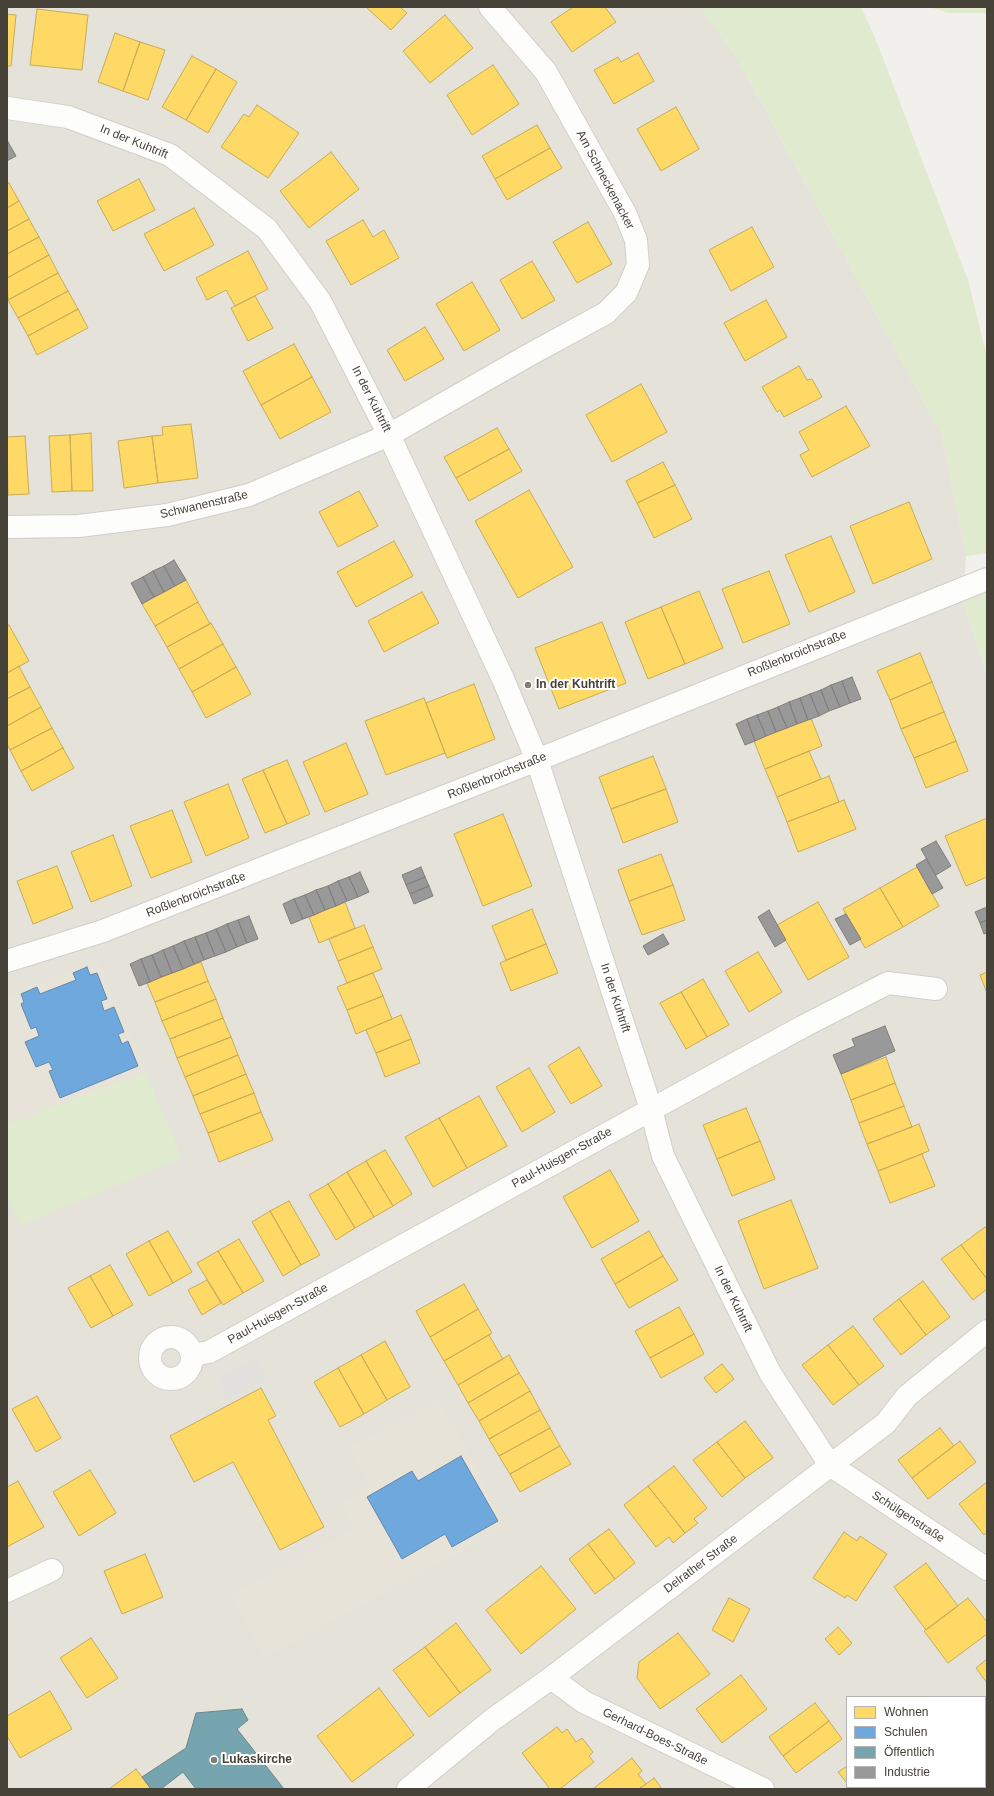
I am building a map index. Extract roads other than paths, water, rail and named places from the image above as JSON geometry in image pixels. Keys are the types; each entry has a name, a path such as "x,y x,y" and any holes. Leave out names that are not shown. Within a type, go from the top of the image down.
{"street":[{"name":"Am Schneckenacker","path":"389,435 528,355 606,313 626,293 638,265 636,240 626,213 546,72 490,7"},
{"name":"In der Kuhtrift","path":"7,108 68,117 170,155 267,229 320,301 389,435 503,679 537,760 651,1109 663,1156 770,1373 830,1465"},
{"name":"Schwanenstraße","path":"7,527 79,526 168,515 250,495 389,435"},
{"name":"Roßlenbroichstraße","path":"7,961 103,931 537,760 985,579"},
{"name":"Paul-Huisgen-Straße","path":"193,1355 209,1352 651,1109 802,1027 888,983 936,989"},
{"name":"Delrather Straße","path":"408,1789 492,1720 551,1678 886,1423 907,1396 987,1331"},
{"name":"Schülgenstraße","path":"830,1465 987,1569"},
{"path":"7,1591 52,1570"},
{"name":"Gerhard-Boes-Straße","path":"551,1678 584,1702 763,1789"}],"place":[{"name":"In der Kuhtrift","path":"528,685"},
{"name":"Lukaskirche","path":"214,1760"}]}
